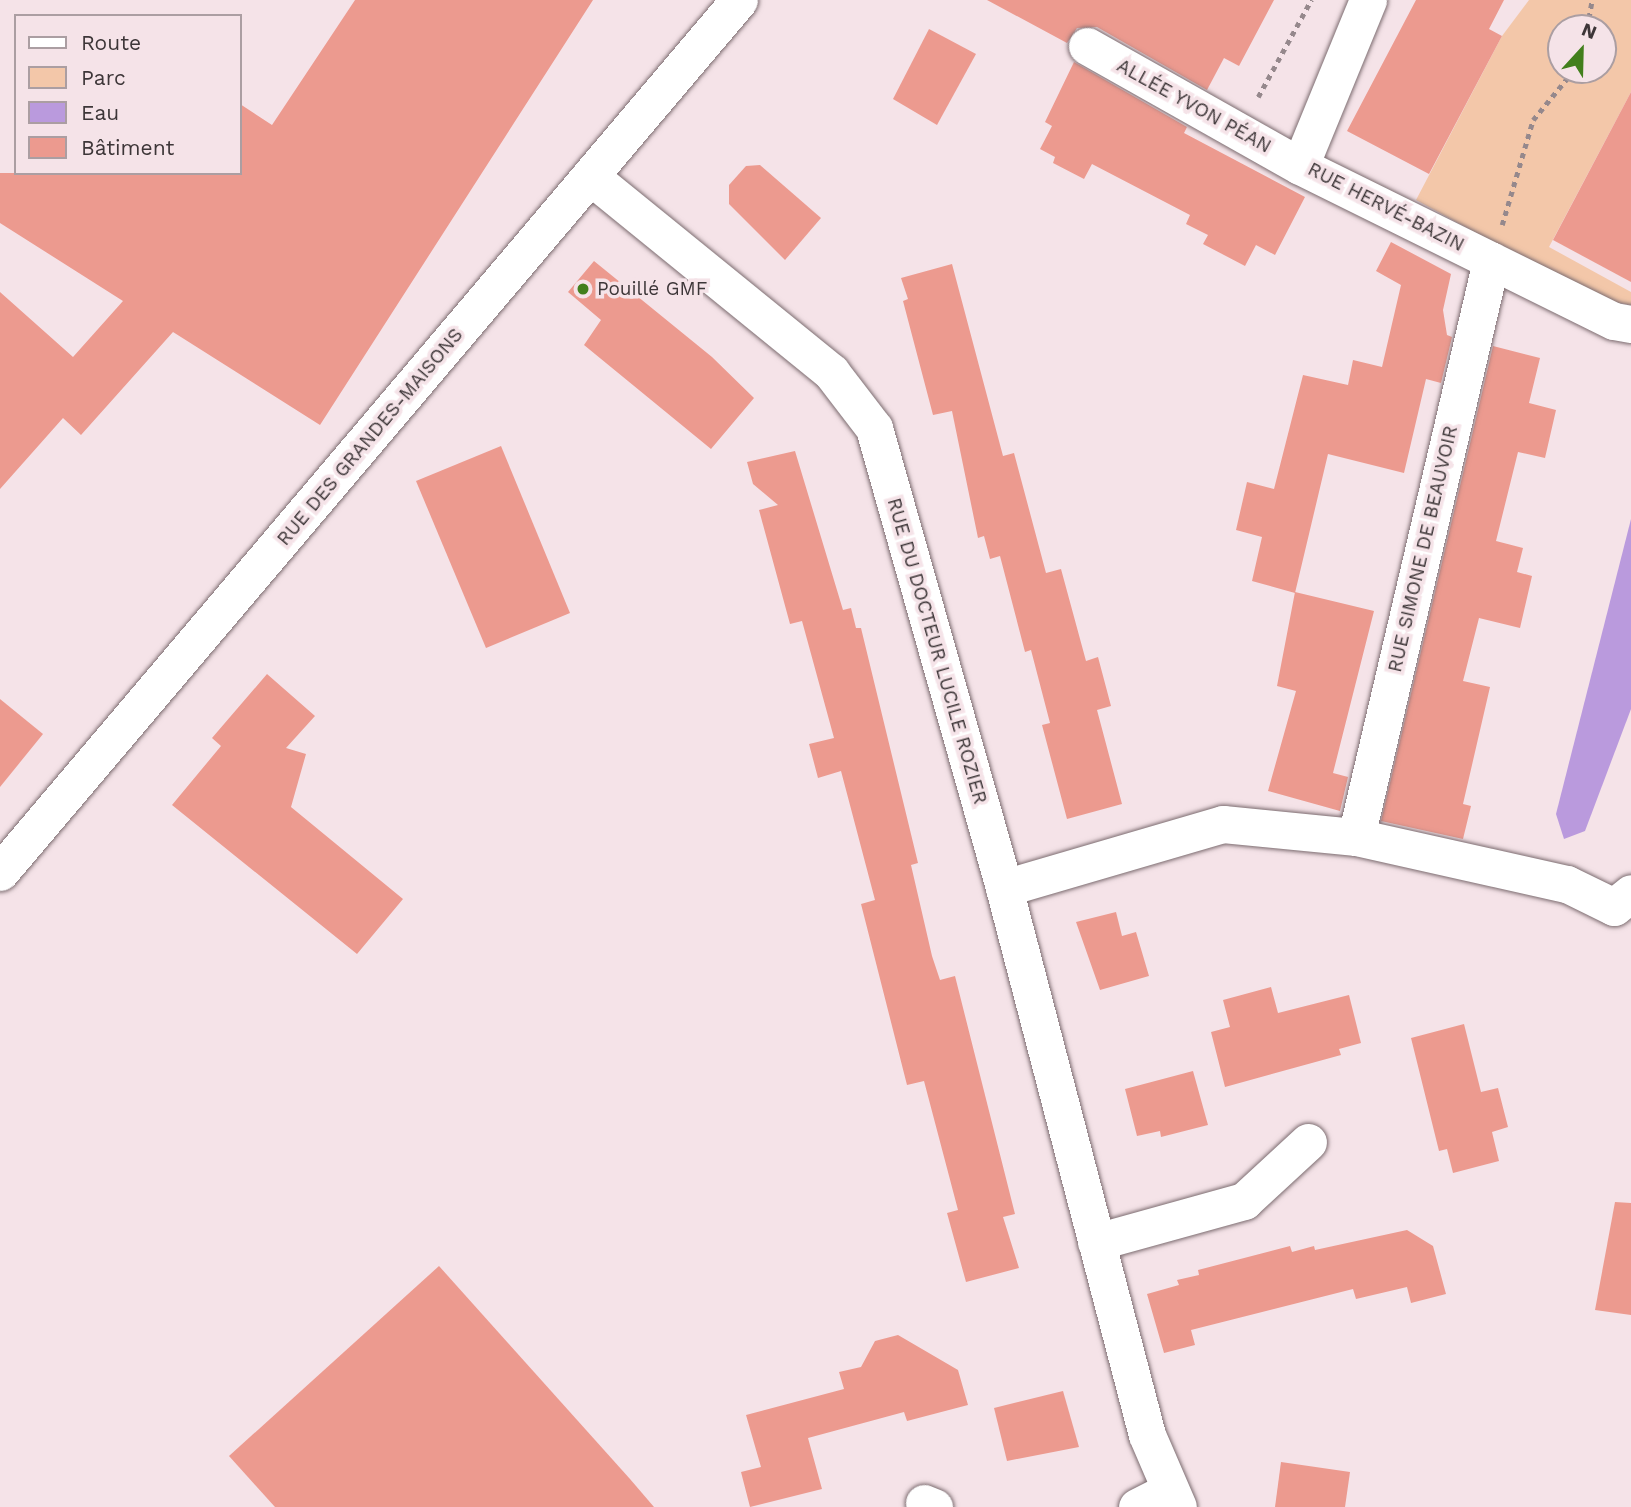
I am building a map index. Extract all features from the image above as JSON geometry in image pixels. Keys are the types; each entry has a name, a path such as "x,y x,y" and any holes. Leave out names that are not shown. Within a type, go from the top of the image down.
{"street":[{"name":"RUE DES GRANDES-MAISONS","path":"0,873 739,0"},
{"name":"RUE HERVÉ-BAZIN","path":"1368,0 1300,166 1491,261 1631,324"},
{"name":"ALLÉE YVON PÉAN","path":"1087,46 1300,166"},
{"name":"RUE DU DOCTEUR LUCILE ROZIER","path":"590,176 831,372 874,428 1003,888 1147,1434 1161,1502"},
{"name":"RUE SIMONE DE BEAUVOIR","path":"1356,837 1491,261"},
{"path":"1003,888 1223,824 1356,837 1567,884 1625,907"},
{"path":"1097,1242 1244,1201 1308,1142"}],"path":[{"path":"1240,132 1311,0"},
{"path":"1491,261 1534,120 1563,84"}],"green space":[{"path":"1529,0 1631,0 1631,92 1549,247 1631,292 1631,305 1598,299 1416,200 1502,36"}],"water":[{"path":"1631,519 1631,709 1585,831 1564,839 1556,814"}],"building":[{"path":"355,0 593,0 320,425 173,332 81,435 63,418 0,489 0,292 73,357 123,301 0,223 0,173 242,175 242,105 272,125"},
{"path":"987,0 1274,0 1239,66 1224,58 1207,90 1097,27 1077,28 1067,43"},
{"path":"1416,0 1504,0 1489,29 1502,36 1429,174 1347,131"},
{"path":"929,29 976,54 937,125 893,99"},
{"path":"1074,62 1187,127 1184,133 1305,197 1275,255 1256,245 1245,266 1203,244 1208,235 1186,224 1190,215 1092,164 1084,179 1053,163 1055,157 1040,149 1052,126 1045,122"},
{"path":"1631,92 1631,282 1553,240"},
{"path":"760,165 821,218 785,260 729,204 729,185 746,166"},
{"path":"1391,242 1451,274 1443,310 1447,335 1452,337 1441,383 1426,379 1404,473 1328,454 1295,593 1252,581 1262,537 1236,530 1247,482 1274,489 1303,375 1348,385 1353,360 1382,367 1401,285 1376,271"},
{"path":"594,261 712,357 754,398 711,449 584,345 601,320 568,292"},
{"path":"952,264 1003,456 1014,453 1046,573 1061,569 1086,661 1098,657 1111,706 1097,710 1122,804 1067,819 1042,725 1050,723 1031,650 1025,652 1000,556 990,559 984,536 978,538 952,411 933,415 903,301 908,299 901,278"},
{"path":"1493,346 1540,358 1529,403 1556,410 1545,458 1518,452 1496,541 1523,548 1517,572 1532,576 1520,628 1479,618 1463,681 1490,687 1463,804 1471,806 1463,839 1381,821"},
{"path":"501,446 570,613 486,648 416,481"},
{"path":"795,451 843,610 851,608 856,628 861,628 918,863 911,865 932,956 940,980 955,976 1015,1214 1003,1217 1019,1268 966,1282 947,1213 958,1210 924,1081 907,1085 861,904 875,900 841,771 818,778 809,744 834,738 802,621 790,624 759,510 778,505 753,484 747,462"},
{"path":"1295,592 1374,611 1333,773 1348,777 1340,811 1268,791 1296,691 1277,686"},
{"path":"267,674 315,716 286,748 306,754 291,807 403,899 357,954 172,805 221,746 212,738"},
{"path":"0,699 43,734 0,787"},
{"path":"1116,912 1122,936 1136,932 1149,976 1100,990 1076,922"},
{"path":"1271,987 1278,1013 1349,995 1361,1043 1339,1049 1341,1055 1225,1087 1211,1032 1230,1027 1223,1000"},
{"path":"1464,1024 1481,1092 1498,1088 1508,1127 1492,1132 1499,1161 1453,1173 1447,1149 1439,1151 1411,1038"},
{"path":"1193,1071 1208,1125 1161,1137 1160,1131 1137,1136 1125,1089"},
{"path":"1615,1202 1631,1203 1631,1315 1595,1310"},
{"path":"1407,1230 1433,1246 1446,1294 1411,1303 1407,1287 1356,1299 1353,1289 1191,1330 1195,1345 1164,1353 1147,1294 1179,1285 1177,1280 1199,1275 1198,1270 1290,1246 1292,1252 1314,1246 1315,1250"},
{"path":"439,1266 654,1507 275,1507 229,1456"},
{"path":"898,1335 958,1370 968,1405 907,1421 904,1412 808,1438 822,1489 750,1507 741,1472 761,1467 746,1415 844,1389 839,1372 861,1367 875,1341"},
{"path":"1063,1391 1079,1447 1007,1461 994,1408"},
{"path":"1281,1462 1350,1472 1345,1507 1275,1507"}],"place":[{"name":"Pouillé GMF","path":"583,289"}]}
